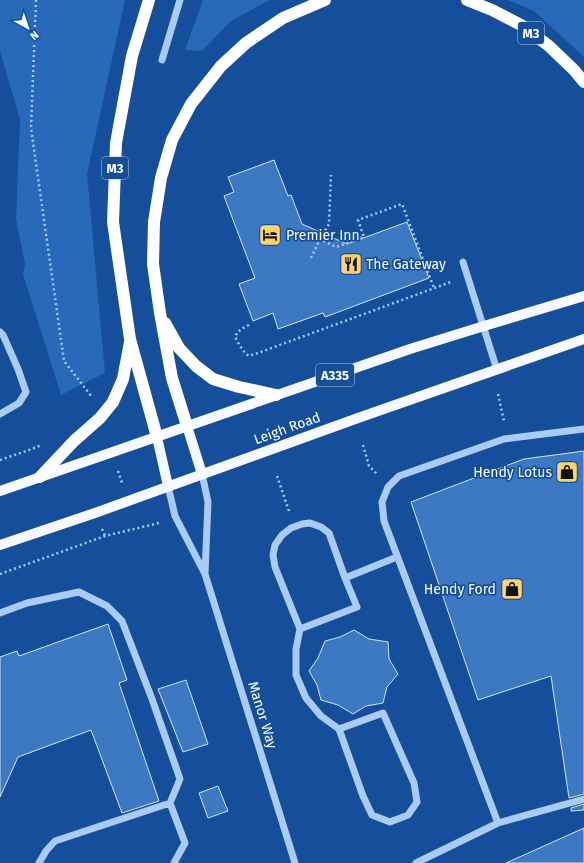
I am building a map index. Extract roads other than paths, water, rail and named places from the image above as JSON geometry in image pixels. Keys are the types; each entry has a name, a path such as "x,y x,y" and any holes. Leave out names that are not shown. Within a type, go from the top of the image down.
{"highway":[{"name":"M3","path":"149,0 132,56 116,143 113,222 130,339 157,437"},
{"path":"187,426 172,378 153,264 154,222 161,178 172,140 191,104 221,66 246,43 283,18 325,0"},
{"name":"M3","path":"467,0 492,10 521,26 549,46 584,82"},
{"path":"160,313 179,348 196,366 214,379 239,387 276,395"},
{"name":"M3","path":"40,477 74,441 100,418 113,402 123,379 130,339"}],"main road":[{"name":"A335","path":"0,491 410,349 584,296"},
{"name":"Leigh Road","path":"0,545 95,513 372,413 584,340"},
{"path":"187,426 202,474"},
{"path":"157,437 168,486"}],"street":[{"path":"162,60 180,0"},
{"path":"463,262 466,276 484,326 497,370"},
{"path":"0,332 3,335 18,369 26,392 19,403 0,414"},
{"path":"498,823 397,557 384,521 382,502 389,485 399,476 504,439 584,429"},
{"name":"Manor Way","path":"202,474 208,502 205,574"},
{"name":"Manor Way","path":"168,486 175,516 205,574 295,863"},
{"path":"300,629 357,607 329,533 321,527 310,523 295,526 282,535 275,545 274,555 275,567 300,629 296,649 296,675 306,698 321,716 339,729 362,796 372,815 390,822 408,815 417,802 414,783 384,713 339,729"},
{"path":"345,578 397,557"},
{"path":"0,612 27,603 79,592 107,606 122,621 152,699 180,779 170,803 185,843 174,863"},
{"path":"416,863 498,823 584,799"},
{"path":"39,863 46,851 55,841 170,803"}],"place":[{"name":"Premier Inn","path":"270,235"},
{"name":"The Gateway","path":"351,264"},
{"name":"Hendy Lotus","path":"567,472"},
{"name":"Hendy Ford","path":"512,589"}]}
